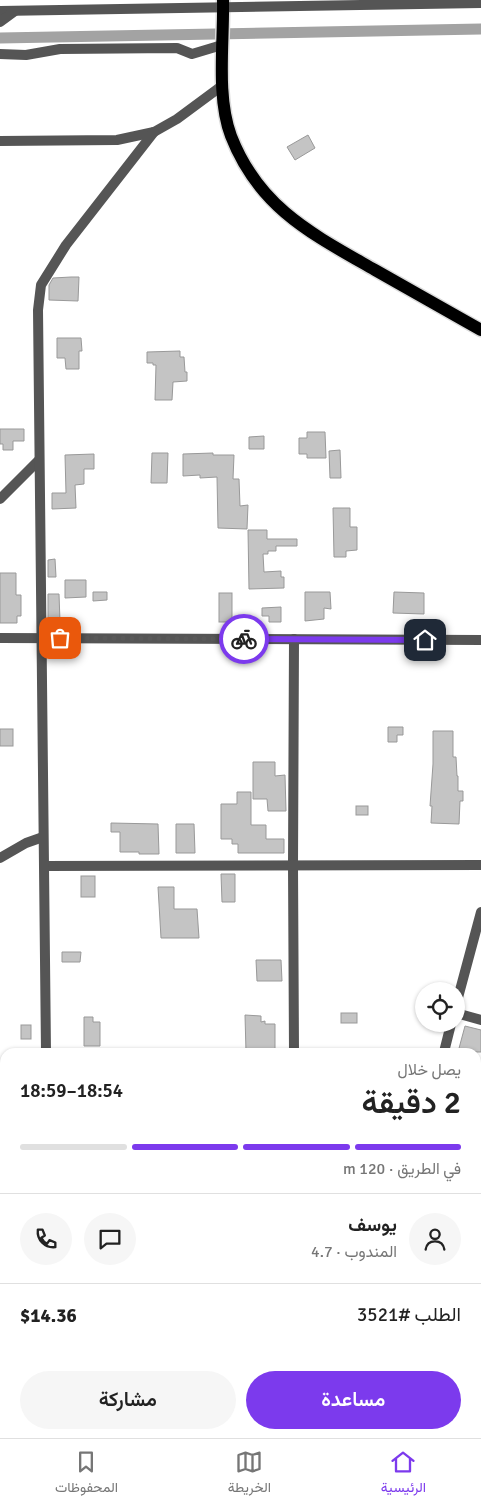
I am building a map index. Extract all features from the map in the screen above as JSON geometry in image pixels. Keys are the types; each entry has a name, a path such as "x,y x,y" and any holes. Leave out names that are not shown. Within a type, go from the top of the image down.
{"main road":[{"path":"223,3 222,45 225,110 231,136 250,175 283,213 313,235 481,330"}],"street":[{"path":"0,11 223,3 481,3"},
{"path":"0,22 15,10"},
{"path":"0,54 26,55 60,49 178,48 192,54 222,45"},
{"path":"0,141 117,140 154,132 177,120 223,86"},
{"path":"46,1048 38,310 41,285 66,244 154,132"},
{"path":"0,498 39,460"},
{"path":"0,638 481,640"},
{"path":"294,639 294,1048"},
{"path":"0,858 26,843 43,837"},
{"path":"44,866 481,866"},
{"path":"463,982 479,928 481,912"},
{"path":"465,1016 481,1020"},
{"path":"445,1048 449,1032"}],"building":[{"path":"308,135 315,148 295,160 287,147"},
{"path":"79,277 78,301 49,300 49,285 53,278"},
{"path":"57,338 81,338 82,351 79,351 79,369 66,369 65,358 57,358"},
{"path":"180,351 180,357 184,357 187,381 173,382 172,400 155,400 156,365 147,363 147,352"},
{"path":"0,429 24,429 24,441 13,441 13,450 3,450 3,444 0,444"},
{"path":"307,432 325,432 326,458 307,458 307,454 299,454 299,438 307,438"},
{"path":"264,436 264,449 249,449 249,437"},
{"path":"340,450 341,478 330,478 329,451"},
{"path":"152,453 168,453 167,483 151,483"},
{"path":"213,453 213,455 234,455 233,479 239,479 240,506 248,505 247,529 218,528 217,477 183,476 183,454"},
{"path":"94,454 94,469 84,469 84,484 75,485 76,508 52,509 52,493 66,493 65,455"},
{"path":"333,508 350,508 350,527 357,527 357,550 346,551 346,557 334,557"},
{"path":"248,530 267,530 267,539 297,539 297,546 276,546 276,551 268,551 268,554 263,554 264,572 281,571 281,577 284,577 284,588 249,589"},
{"path":"55,559 56,577 48,577 48,560"},
{"path":"0,573 16,573 16,595 21,595 21,616 17,616 17,623 0,623"},
{"path":"65,580 86,580 86,597 65,598"},
{"path":"93,592 107,592 107,600 93,601"},
{"path":"305,592 330,592 331,609 324,608 324,619 305,621"},
{"path":"394,592 424,593 424,614 393,613"},
{"path":"219,593 232,593 232,622 219,622"},
{"path":"48,594 59,594 60,622 48,622"},
{"path":"281,607 281,622 269,622 269,616 262,616 262,608"},
{"path":"388,727 403,727 403,735 397,735 397,742 388,742"},
{"path":"0,729 13,729 13,746 0,746"},
{"path":"433,731 453,731 453,757 456,757 458,791 463,791 463,801 460,801 459,824 431,823"},
{"path":"253,762 275,762 275,776 285,775 286,811 268,811 267,799 253,799"},
{"path":"237,792 251,792 251,825 266,825 266,839 284,839 284,853 238,853 238,844 232,844 232,839 221,839 221,804 237,804"},
{"path":"356,806 368,806 368,815 356,815"},
{"path":"111,823 158,824 159,854 120,852 120,832 111,832"},
{"path":"176,824 194,824 195,853 176,853"},
{"path":"221,874 235,874 235,902 222,902"},
{"path":"81,876 95,876 95,897 81,897"},
{"path":"158,887 174,887 174,909 197,909 199,938 161,938"},
{"path":"62,952 81,952 80,962 62,962"},
{"path":"256,960 281,960 282,981 257,981"},
{"path":"341,1013 357,1013 357,1023 341,1023"},
{"path":"245,1015 261,1016 261,1022 265,1021 265,1024 275,1024 275,1048 246,1048"},
{"path":"84,1017 93,1017 93,1022 100,1022 100,1046 84,1046"},
{"path":"21,1025 31,1025 31,1039 21,1039"},
{"path":"465,1026 481,1030 481,1048 459,1048 463,1032 465,1032"}],"waterway":[{"path":"0,38 481,29"}],"way so far":[{"path":"60,638 244,639"}],"route":[{"path":"244,639 425,640"}]}
